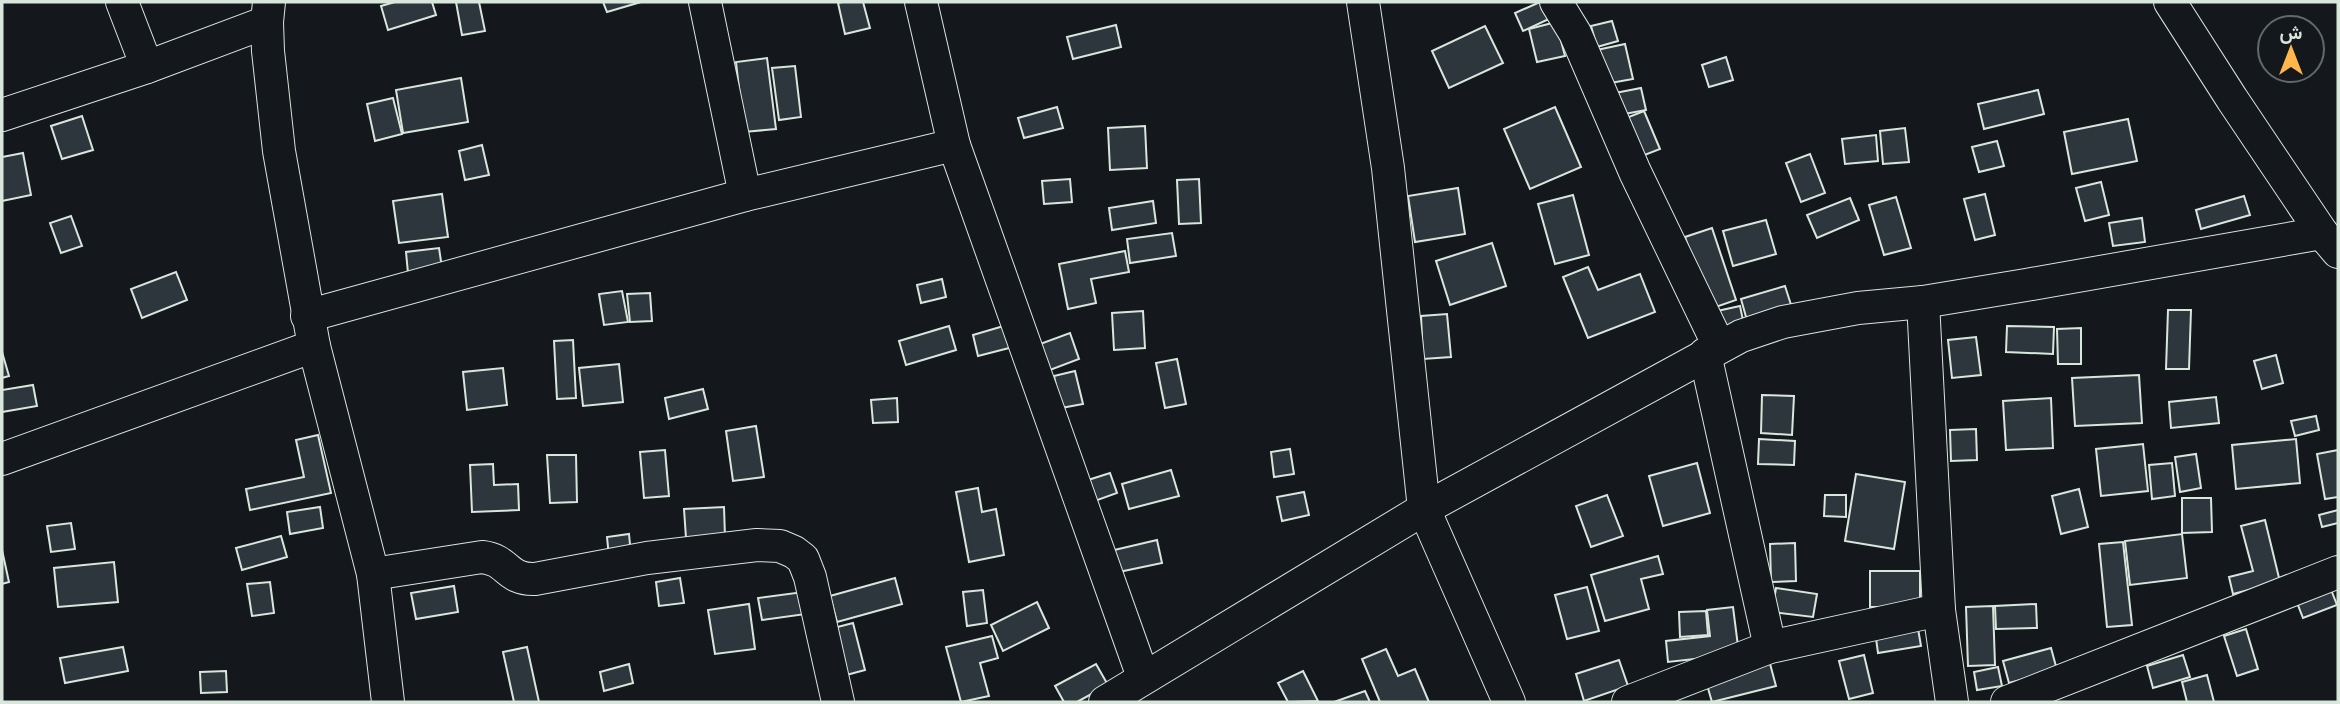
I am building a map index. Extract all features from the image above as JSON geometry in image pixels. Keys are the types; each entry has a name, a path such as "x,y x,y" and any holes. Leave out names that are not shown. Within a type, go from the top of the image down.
{"street":[{"path":"122,2 147,67"},
{"path":"705,2 745,195"},
{"path":"920,2 954,145 1143,677"},
{"path":"1363,2 1388,168 1424,509 1509,702"},
{"path":"1556,2 1574,33 1712,350 1770,647"},
{"path":"1105,702 1424,509 1741,336 1783,322 1858,308 1923,302 2330,243 2170,2"},
{"path":"2,115 147,67 268,12 279,151 311,331 373,574 388,702"},
{"path":"2,459 311,331 745,195 954,145"},
{"path":"1923,302 1939,610 1952,702"},
{"path":"373,574 482,558 494,559 511,574 522,579 534,579 647,558 757,545 780,546 803,559 810,577 838,702"},
{"path":"2007,702 2338,572"},
{"path":"1628,702 1770,647 1939,610"}],"building":[{"path":"395,2 432,2 436,15 388,30 381,6"},
{"path":"456,2 479,2 485,31 462,35"},
{"path":"603,2 641,2 607,12"},
{"path":"863,2 870,28 845,34 838,3"},
{"path":"1543,2 1551,18 1523,31 1515,13"},
{"path":"1612,21 1618,41 1597,47 1591,26"},
{"path":"1556,22 1565,56 1537,62 1529,29"},
{"path":"1116,25 1121,47 1073,59 1067,37"},
{"path":"1485,26 1503,63 1449,88 1432,51"},
{"path":"1625,44 1633,79 1599,85 1592,51"},
{"path":"1726,57 1733,80 1709,87 1702,65"},
{"path":"767,58 776,129 744,132 736,62"},
{"path":"795,66 801,117 779,120 772,68"},
{"path":"461,78 468,122 403,133 396,90"},
{"path":"1641,88 1646,110 1619,115 1615,93"},
{"path":"2038,90 2044,114 1984,129 1978,104"},
{"path":"393,98 402,134 375,141 367,104"},
{"path":"1057,107 1063,128 1024,138 1018,118"},
{"path":"1555,107 1581,167 1530,189 1504,129"},
{"path":"1644,111 1660,149 1637,158 1621,120"},
{"path":"82,116 93,150 62,159 51,126"},
{"path":"2128,119 2137,161 2072,174 2064,132"},
{"path":"1145,126 1147,168 1110,170 1108,128"},
{"path":"1905,128 1909,162 1883,164 1880,131"},
{"path":"1876,135 1878,161 1845,164 1842,139"},
{"path":"1997,141 2004,166 1979,172 1972,147"},
{"path":"482,145 489,175 465,180 459,151"},
{"path":"23,153 31,195 2,201 2,157"},
{"path":"1810,154 1825,193 1801,202 1786,163"},
{"path":"1070,179 1072,202 1044,204 1042,181"},
{"path":"1199,179 1201,223 1179,224 1177,180"},
{"path":"2101,182 2109,215 2085,221 2076,188"},
{"path":"1458,188 1465,234 1415,242 1408,196"},
{"path":"442,194 448,237 399,243 393,201"},
{"path":"1985,194 1995,235 1975,240 1964,199"},
{"path":"1573,195 1589,255 1555,264 1538,204"},
{"path":"2244,196 2250,215 2201,229 2196,210"},
{"path":"1896,197 1911,248 1884,255 1869,205"},
{"path":"1850,198 1859,220 1817,238 1807,215"},
{"path":"1153,201 1156,223 1112,230 1109,208"},
{"path":"71,216 82,246 61,253 50,223"},
{"path":"2142,218 2145,242 2113,246 2109,223"},
{"path":"1766,220 1776,254 1733,266 1723,231"},
{"path":"1712,228 1736,300 1710,309 1685,237"},
{"path":"1172,233 1176,256 1130,263 1127,239"},
{"path":"1492,243 1506,286 1450,305 1436,261"},
{"path":"439,248 442,268 408,273 406,252"},
{"path":"1125,251 1129,272 1091,279 1096,303 1068,309 1059,264"},
{"path":"1588,267 1598,290 1640,274 1655,312 1588,338 1563,277"},
{"path":"176,272 187,300 142,318 131,289"},
{"path":"942,279 946,297 921,303 917,285"},
{"path":"1785,286 1793,311 1748,324 1741,299"},
{"path":"622,291 628,322 604,325 599,294"},
{"path":"650,293 652,321 630,322 627,294"},
{"path":"1740,306 1744,325 1721,330 1717,311"},
{"path":"2168,310 2191,310 2189,369 2166,369"},
{"path":"1143,311 1145,348 1114,350 1112,313"},
{"path":"1447,314 1451,357 1423,359 1421,316"},
{"path":"1007,325 1013,347 978,356 973,335"},
{"path":"949,326 956,350 906,365 899,341"},
{"path":"2007,326 2054,327 2053,354 2006,352"},
{"path":"2081,328 2081,364 2058,364 2057,329"},
{"path":"1070,333 1079,359 1050,370 1040,344"},
{"path":"1976,337 1981,375 1952,378 1948,340"},
{"path":"573,340 576,398 557,399 554,341"},
{"path":"2,352 9,376 2,378"},
{"path":"2276,355 2283,383 2262,389 2254,361"},
{"path":"1177,359 1186,404 1165,408 1156,363"},
{"path":"619,364 623,402 583,406 579,368"},
{"path":"503,368 507,405 467,410 463,372"},
{"path":"1075,371 1083,404 1061,408 1054,376"},
{"path":"2139,375 2142,423 2075,426 2072,378"},
{"path":"33,385 37,406 2,412 2,390"},
{"path":"703,389 708,409 669,419 665,398"},
{"path":"1762,395 1794,396 1792,435 1761,433"},
{"path":"2216,397 2219,423 2171,428 2169,402"},
{"path":"897,398 898,422 873,423 871,400"},
{"path":"2051,398 2053,448 2006,450 2003,401"},
{"path":"2316,416 2319,430 2295,436 2291,421"},
{"path":"756,426 764,477 733,481 726,431"},
{"path":"1976,429 1977,460 1951,461 1950,430"},
{"path":"318,435 331,493 250,510 246,489 304,477 296,440"},
{"path":"1759,439 1795,441 1794,465 1758,464"},
{"path":"2296,439 2300,483 2236,489 2232,445"},
{"path":"2143,444 2148,491 2101,496 2096,449"},
{"path":"1290,449 1294,474 1274,477 1271,452"},
{"path":"665,450 669,496 644,498 640,452"},
{"path":"2338,450 2338,497 2325,499 2317,454"},
{"path":"2196,454 2201,488 2180,492 2175,457"},
{"path":"547,455 576,455 577,502 550,503"},
{"path":"1697,463 1710,513 1663,526 1649,476"},
{"path":"2172,463 2175,496 2152,499 2149,465"},
{"path":"493,464 494,485 518,484 519,510 472,512 470,465"},
{"path":"1171,470 1179,496 1129,509 1122,484"},
{"path":"1110,473 1117,493 1092,502 1085,481"},
{"path":"1856,474 1905,482 1894,549 1845,541"},
{"path":"978,488 982,512 996,509 1004,555 969,562 956,492"},
{"path":"2079,489 2088,527 2061,534 2052,496"},
{"path":"1304,492 1309,515 1282,521 1277,497"},
{"path":"1607,495 1623,536 1591,547 1576,506"},
{"path":"1825,495 1846,495 1846,517 1824,516"},
{"path":"2182,498 2211,498 2212,532 2182,533"},
{"path":"320,507 323,528 290,534 287,512"},
{"path":"724,507 725,537 686,538 684,509"},
{"path":"2338,510 2338,523 2322,527 2319,515"},
{"path":"2265,520 2280,582 2233,594 2229,577 2253,571 2241,526"},
{"path":"71,523 75,549 51,552 47,526"},
{"path":"629,534 631,555 609,557 607,537"},
{"path":"2182,534 2187,578 2130,585 2125,541"},
{"path":"281,536 287,557 242,570 236,548"},
{"path":"1157,540 1162,563 1114,573 1110,551"},
{"path":"2123,542 2132,625 2107,627 2099,544"},
{"path":"1795,543 1796,581 1771,582 1770,544"},
{"path":"2,550 9,582 2,584"},
{"path":"1658,556 1663,574 1641,579 1649,609 1605,621 1591,575"},
{"path":"114,562 118,602 58,607 54,568"},
{"path":"1870,571 1920,571 1920,607 1870,607"},
{"path":"680,578 684,603 659,606 656,582"},
{"path":"895,578 902,604 837,622 830,596"},
{"path":"270,582 274,613 252,616 247,584"},
{"path":"454,586 458,612 416,619 411,593"},
{"path":"1587,587 1599,631 1567,639 1555,595"},
{"path":"2330,587 2337,605 2303,618 2296,600"},
{"path":"1776,588 1817,594 1813,617 1772,612"},
{"path":"983,590 987,623 967,626 963,592"},
{"path":"803,592 806,614 762,620 758,598"},
{"path":"1037,602 1049,628 1003,651 991,625"},
{"path":"749,604 755,649 715,654 708,610"},
{"path":"2036,604 2037,628 1996,629 1995,606"},
{"path":"1993,606 1995,665 1968,666 1966,607"},
{"path":"1733,607 1739,654 1668,662 1666,641 1710,636 1707,610"},
{"path":"1706,611 1708,635 1680,637 1679,612"},
{"path":"853,623 865,670 839,677 826,630"},
{"path":"1917,623 1921,646 1878,653 1875,631"},
{"path":"2246,629 2258,669 2237,676 2224,636"},
{"path":"992,636 998,658 980,663 989,696 961,702 946,647"},
{"path":"123,647 128,671 65,683 60,658"},
{"path":"527,647 539,702 514,702 503,652"},
{"path":"2051,648 2057,670 2009,683 2003,661"},
{"path":"1386,649 1398,676 1415,669 1429,702 1380,702 1362,659"},
{"path":"1864,655 1873,693 1849,699 1839,661"},
{"path":"2183,655 2190,677 2153,688 2147,666"},
{"path":"1619,660 1628,686 1584,701 1576,674"},
{"path":"1769,660 1776,686 1712,702 1705,678"},
{"path":"629,664 633,683 604,691 600,672"},
{"path":"1096,664 1108,685 1077,702 1064,702 1055,686"},
{"path":"1998,667 2002,686 1977,690 1974,672"},
{"path":"226,671 227,692 201,693 200,672"},
{"path":"1303,671 1318,701 1288,702 1278,683"},
{"path":"2207,675 2214,702 2187,702 2182,682"},
{"path":"1365,691 1370,702 1334,702"}]}
